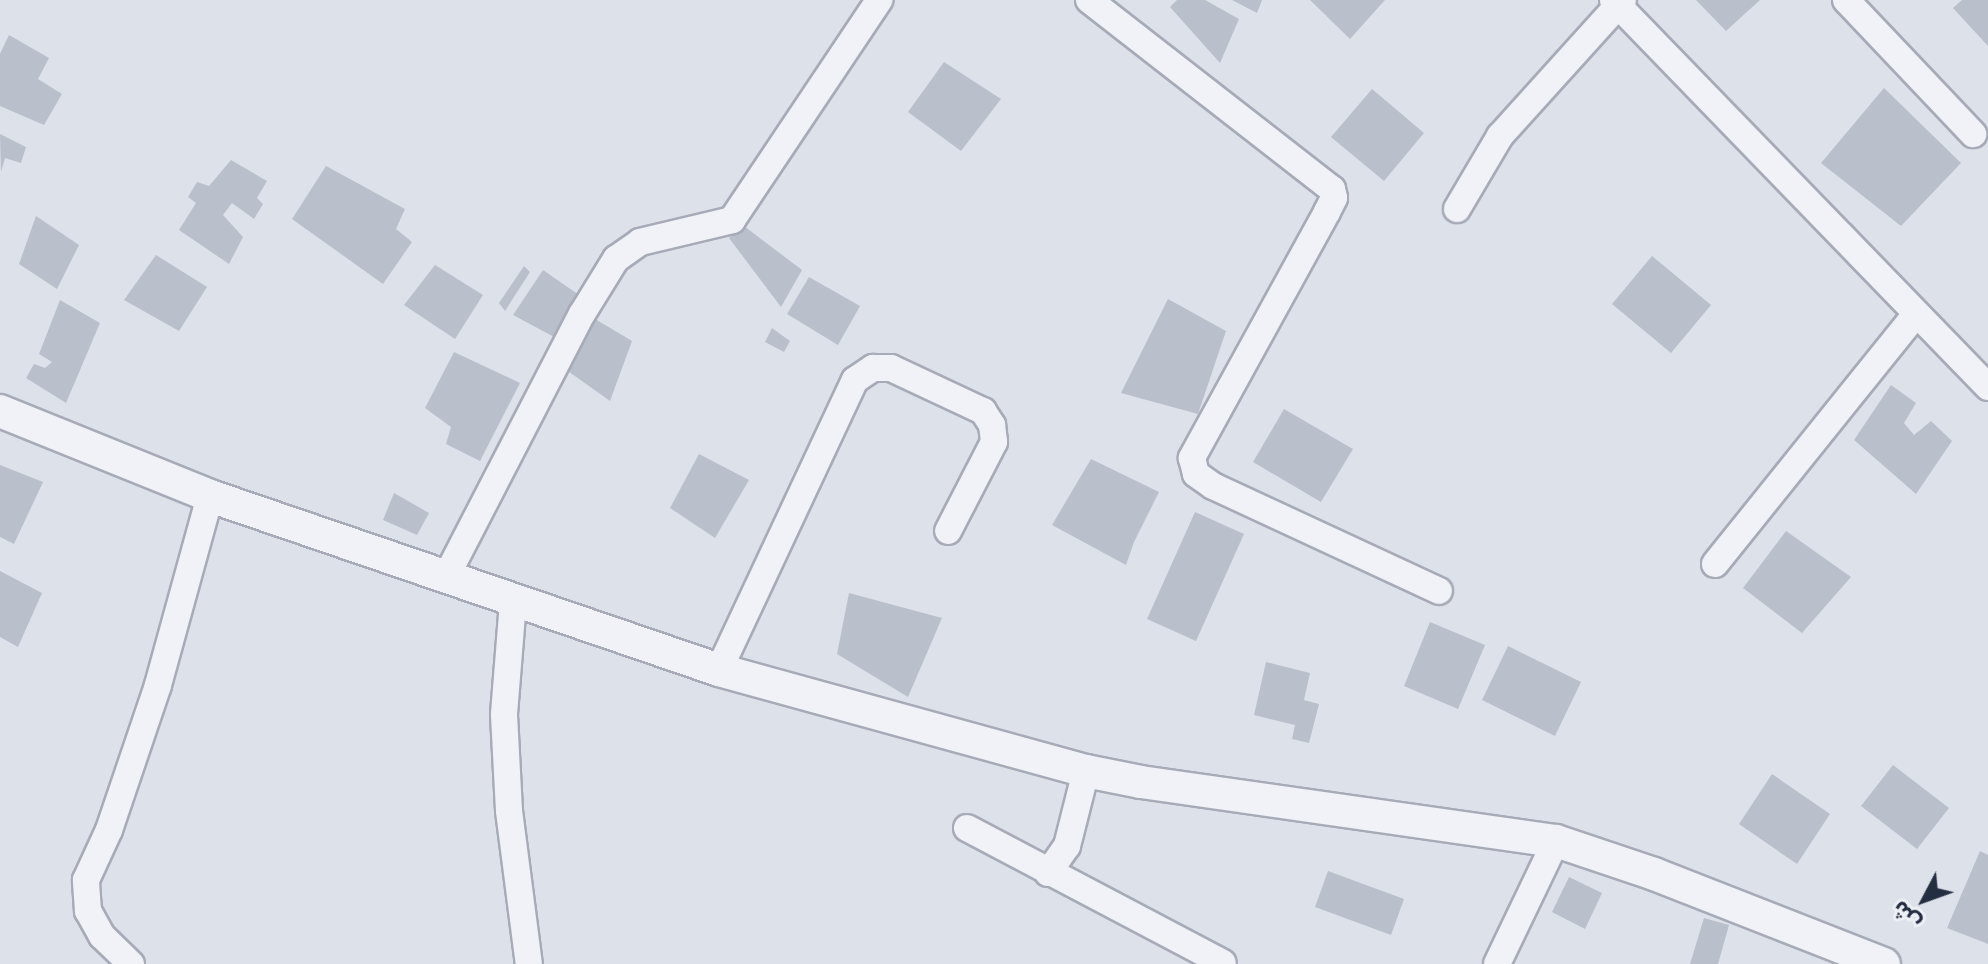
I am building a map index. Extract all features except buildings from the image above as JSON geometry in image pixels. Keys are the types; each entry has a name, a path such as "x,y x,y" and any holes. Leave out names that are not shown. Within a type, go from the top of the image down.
{"street":[{"path":"445,579 582,314 616,259 640,242 732,220 879,0"},
{"path":"1089,0 1332,189 1334,198 1327,212 1192,458 1196,474 1213,486 1439,591"},
{"path":"1846,0 1973,134"},
{"path":"1457,209 1500,136 1618,2 1988,387"},
{"path":"1715,564 1916,314"},
{"path":"719,670 855,380 873,368 891,368 983,411 992,425 994,442 948,531"},
{"path":"0,411 210,496 445,579 719,670 1086,771 1324,810 1556,841 1654,874 1884,964"},
{"path":"131,964 102,936 88,911 86,880 109,830 158,685 210,496"},
{"path":"513,602 504,715 509,811 529,964"},
{"path":"1048,873 1067,846 1086,771"},
{"path":"967,828 1223,963"},
{"path":"1497,964 1556,841"}]}
